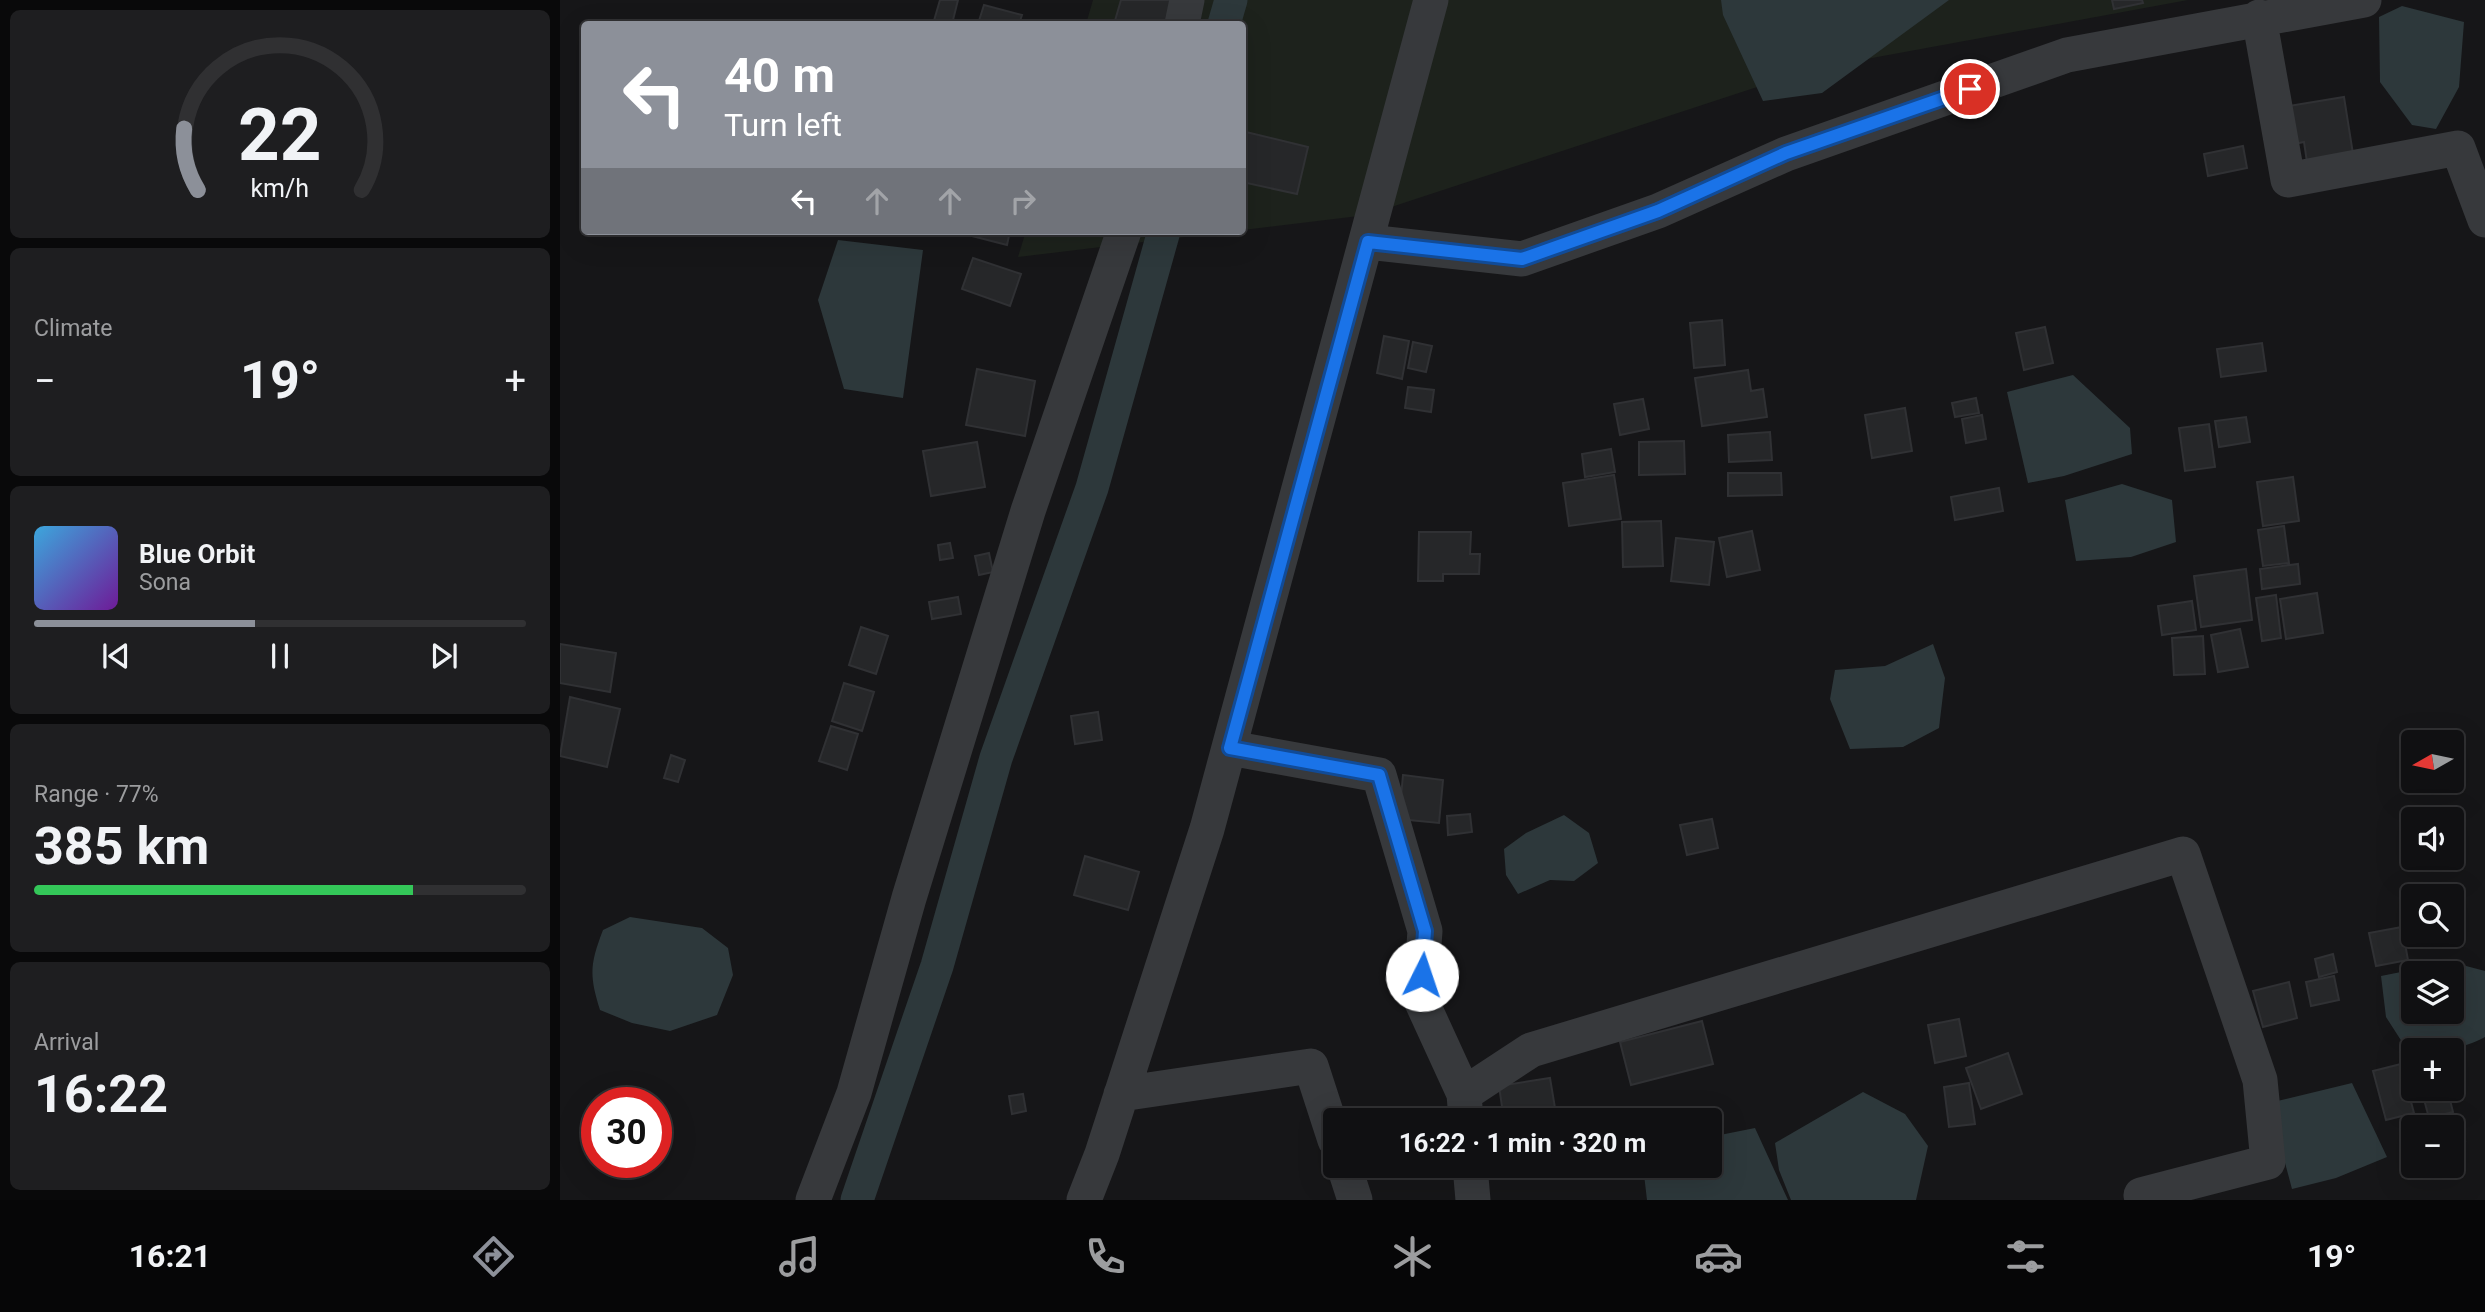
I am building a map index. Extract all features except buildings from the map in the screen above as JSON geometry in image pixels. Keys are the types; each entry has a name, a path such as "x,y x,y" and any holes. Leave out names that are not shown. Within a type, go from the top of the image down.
{"street":[{"path":"1183,21 1187,0"},
{"path":"1084,1200 1207,829 1368,242 1431,0"},
{"path":"1368,242 1522,259 1658,211 1786,153 2067,55 2259,17 2364,0"},
{"path":"2259,17 2288,180 2458,148 2485,220"},
{"path":"813,1200 855,1093 909,898 1027,511 1123,235"},
{"path":"1230,748 1379,775 1425,931 1420,998 1465,1107 1531,1050 2183,854 2260,1080 2268,1162 2141,1195 2142,1200"},
{"path":"1121,1094 1311,1066 1325,1108"},
{"path":"1348,1178 1355,1200"},
{"path":"1471,1178 1473,1200"}],"shaded area":[{"path":"1093,0 2188,0 1812,69 1367,215 1246,230 1246,21 1087,21"},
{"path":"1721,0 1949,0 1822,93 1763,101 1723,15"},
{"path":"2402,6 2464,22 2459,87 2436,129 2412,125 2380,82 2379,17"},
{"path":"1025,235 1202,235 1018,257"},
{"path":"838,240 923,250 903,398 844,389 818,300"},
{"path":"2073,375 2130,428 2132,454 2064,476 2028,483 2007,392"},
{"path":"2122,484 2172,500 2176,542 2131,557 2076,561 2065,500"},
{"path":"1933,644 1945,678 1939,728 1903,747 1850,749 1830,699 1835,670 1885,666"},
{"path":"1564,815 1589,833 1598,863 1574,881 1550,880 1518,894 1506,875 1504,849 1526,833"},
{"path":"630,917 702,928 728,948 733,975 717,1015 670,1031 632,1023 600,1010 592,970 599,942 603,930"},
{"path":"2464,965 2485,971 2485,1037 2464,1045 2464,1038 2401,1038 2401,1040 2386,1017 2381,976 2401,972 2401,1024 2464,1024"},
{"path":"2352,1083 2387,1157 2336,1178 2292,1189 2269,1103"},
{"path":"1863,1092 1905,1114 1928,1146 1916,1200 1791,1200 1779,1170 1775,1143"},
{"path":"1755,1128 1788,1200 1647,1200 1644,1178 1722,1178 1722,1135"}],"waterway":[{"path":"1225,21 1231,0"},
{"path":"857,1200 937,966 996,758 1092,488 1163,235"}],"route":[{"path":"1422,975 1425,931 1379,775 1230,748 1368,242 1522,259 1658,211 1786,153 1970,89"}]}
